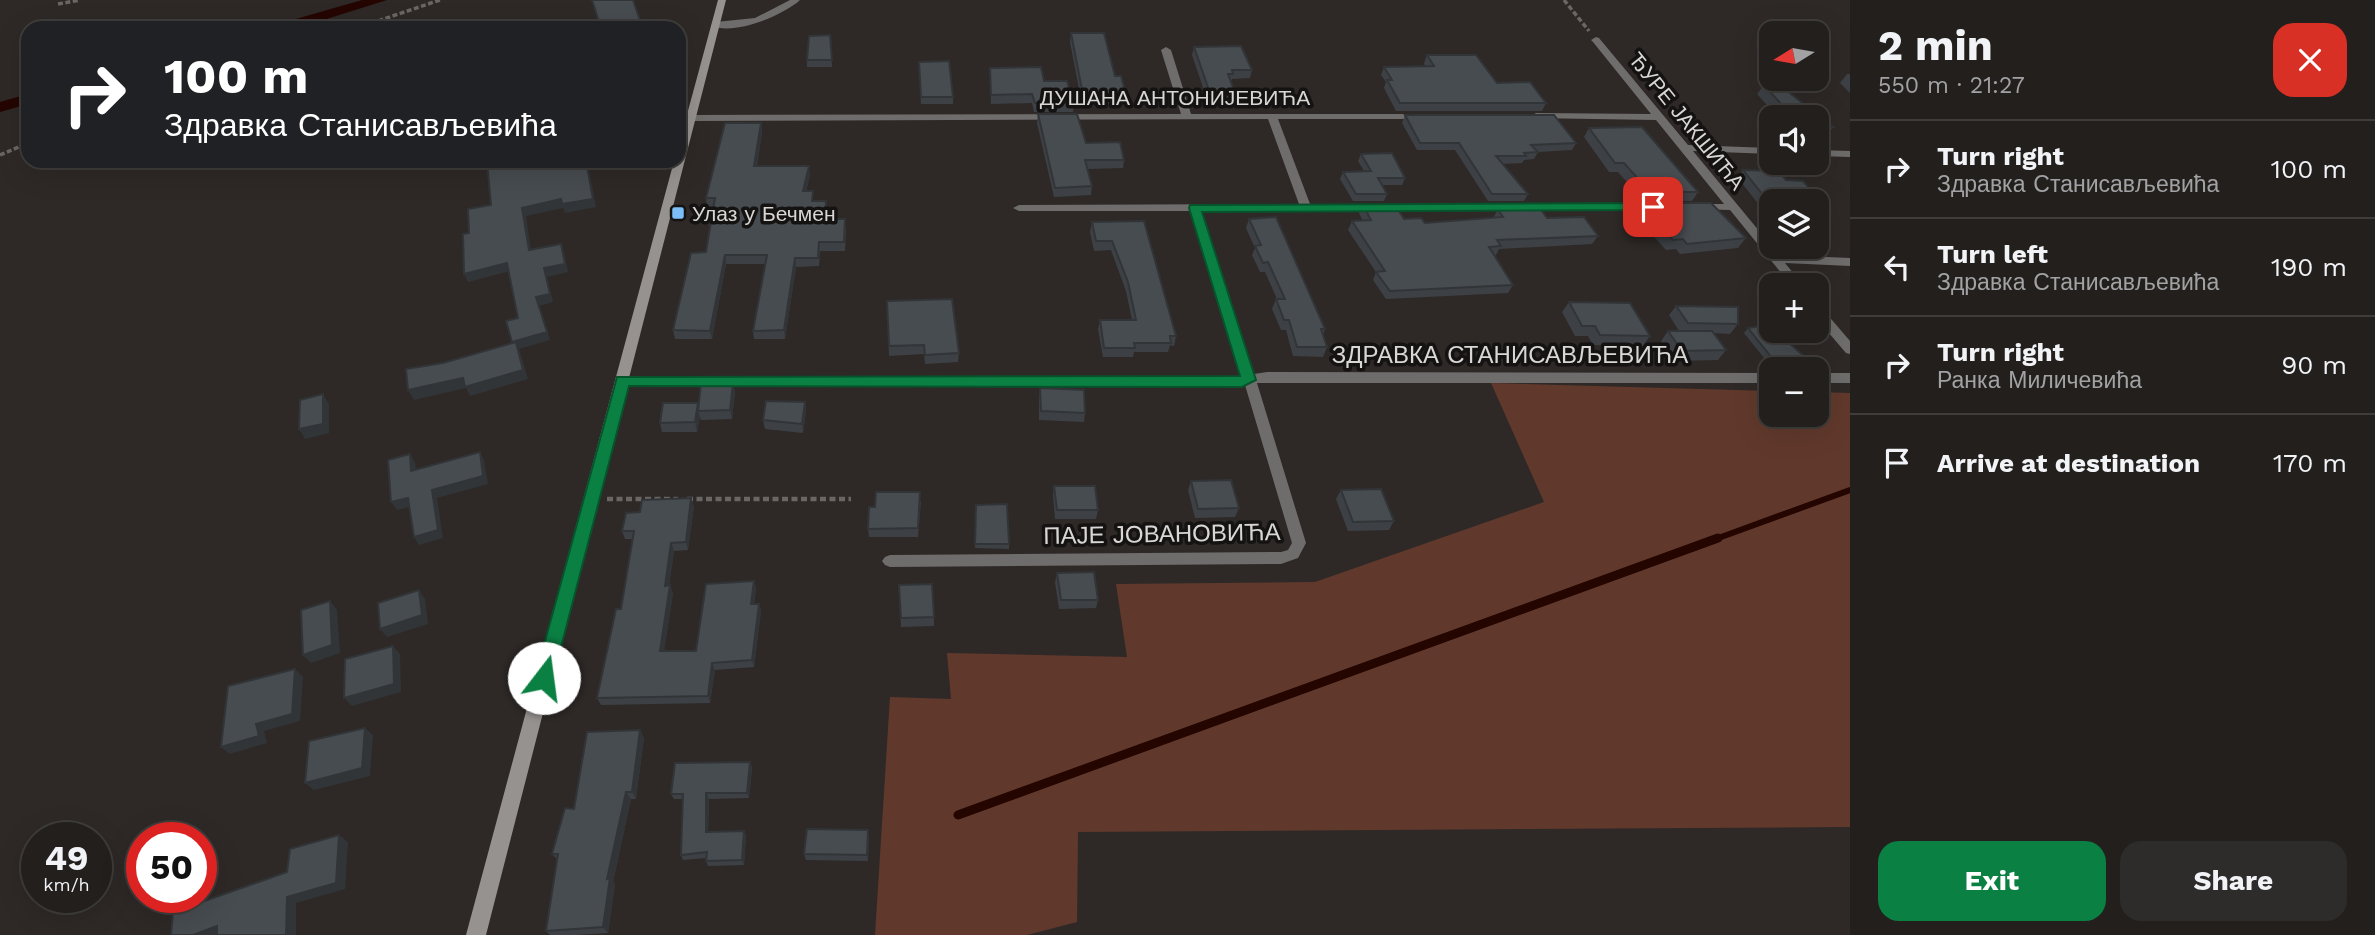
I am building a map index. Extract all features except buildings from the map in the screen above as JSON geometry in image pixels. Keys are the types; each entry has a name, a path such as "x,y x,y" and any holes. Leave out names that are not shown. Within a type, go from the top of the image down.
{"main road":[{"path":"686,137 722,0"},
{"path":"476,935 678,168"}],"street":[{"path":"716,25 740,25 765,19 796,0"},
{"name":"ЂУРЕ ЈАКШИЋА","path":"1596,40 1759,239"},
{"path":"1166,50 1187,116"},
{"path":"1272,116 1306,207"},
{"name":"ДУШАНА АНТОНИЈЕВИЋА","path":"691,118 1438,116"},
{"path":"1521,117 1659,117"},
{"path":"1686,148 1759,151"},
{"path":"1829,153 1850,154"},
{"path":"1018,208 1732,207"},
{"path":"1195,208 1248,380"},
{"path":"1776,259 1850,262"},
{"name":"ЂУРЕ ЈАКШИЋА","path":"1776,259 1787,273"},
{"path":"1829,325 1850,350"},
{"name":"ЗДРАВКА СТАНИСАВЉЕВИЋА","path":"623,381 1759,378"},
{"path":"1829,378 1850,379"},
{"name":"ПАЈЕ ЈОВАНОВИЋА","path":"890,561 1281,558 1293,554 1299,543 1262,412 1248,380"}],"path":[{"path":"62,0 58,4 80,0"},
{"path":"378,21 440,0"},
{"path":"1564,0 1596,40"},
{"path":"0,155 21,147"},
{"path":"592,499 851,499"}],"shaded area":[{"path":"1491,383 1759,391 1759,427 1829,427 1829,392 1850,393 1850,827 1078,832 1077,922 1027,935 875,935 890,697 951,699 947,653 1127,657 1116,584 1315,582 1544,502"}],"waterway":[{"path":"306,21 379,0"},
{"path":"0,107 21,101"},
{"path":"1713,540 1850,490"},
{"path":"958,815 1718,538"}],"place":[{"name":"Улаз у Бечмен","path":"678,213"}],"route":[{"path":"544,678 623,381 1242,382 1248,380 1195,208 1653,207"}]}
